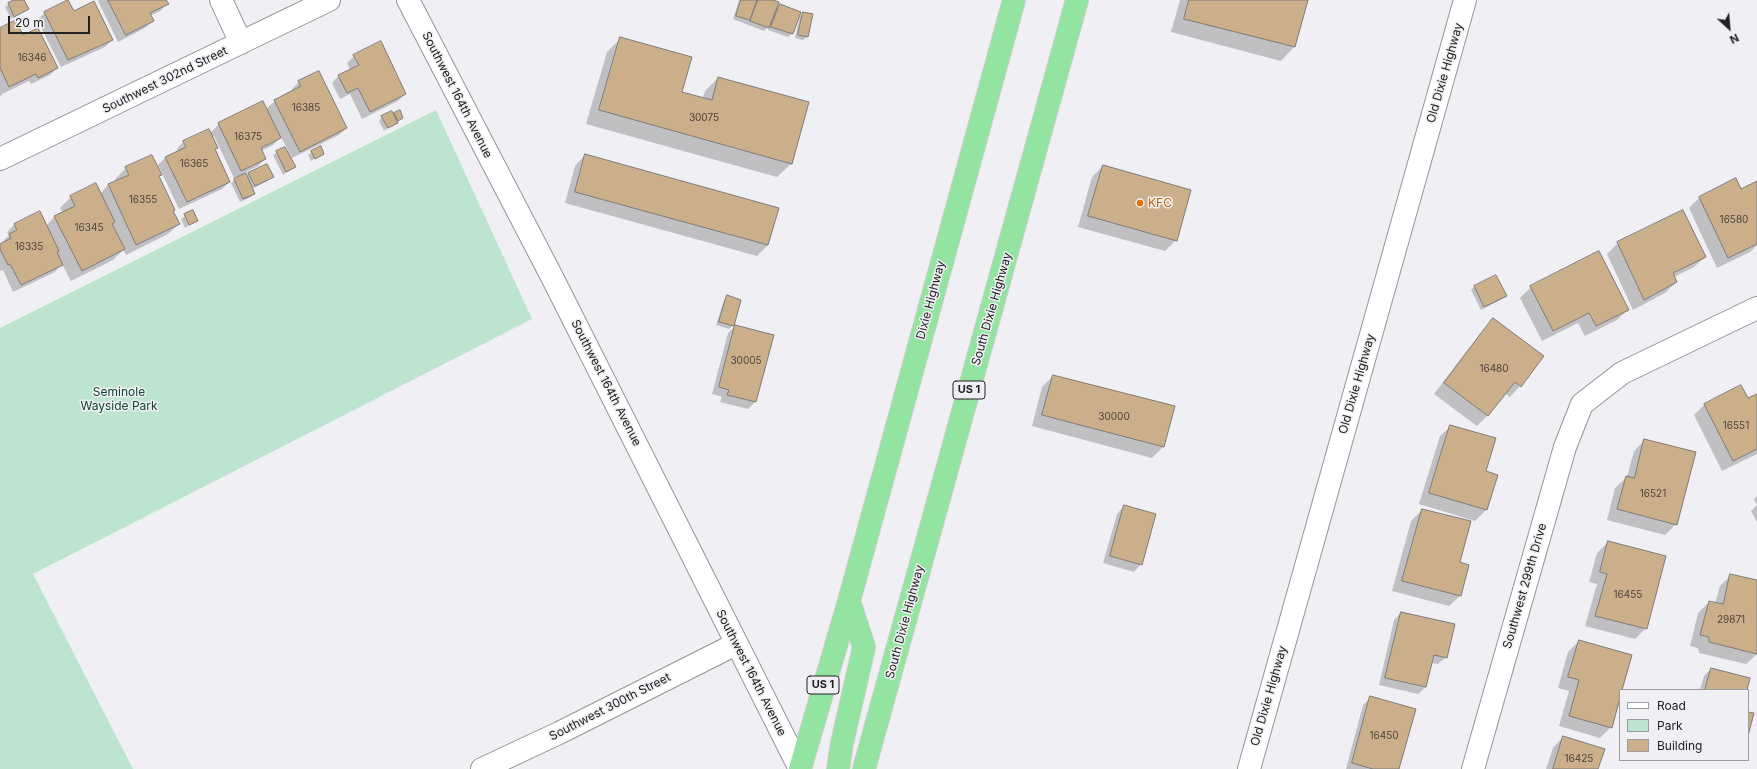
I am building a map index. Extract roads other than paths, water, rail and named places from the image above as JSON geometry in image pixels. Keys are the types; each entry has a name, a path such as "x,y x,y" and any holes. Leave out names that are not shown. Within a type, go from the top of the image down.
{"highway":[{"name":"Dixie Highway","path":"849,601 1014,0"},
{"name":"South Dixie Highway","path":"864,769 1076,6"},
{"name":"US 1","path":"800,769 849,601"},
{"path":"838,769 842,743 864,647 849,601"}],"street":[{"path":"221,0 241,43"},
{"name":"Southwest 302nd Street","path":"0,158 329,0"},
{"name":"Southwest 164th Avenue","path":"408,0 556,284 800,769"},
{"name":"Old Dixie Highway","path":"1249,769 1465,0"},
{"name":"Southwest 299th Drive","path":"1473,769 1565,447 1582,404 1622,372 1757,308"},
{"name":"Southwest 300th Street","path":"482,769 559,733 736,644"}],"place":[{"name":"KFC","path":"1140,203"}],"park label":[{"name":"Seminole Wayside Park","path":"119,399"}]}
